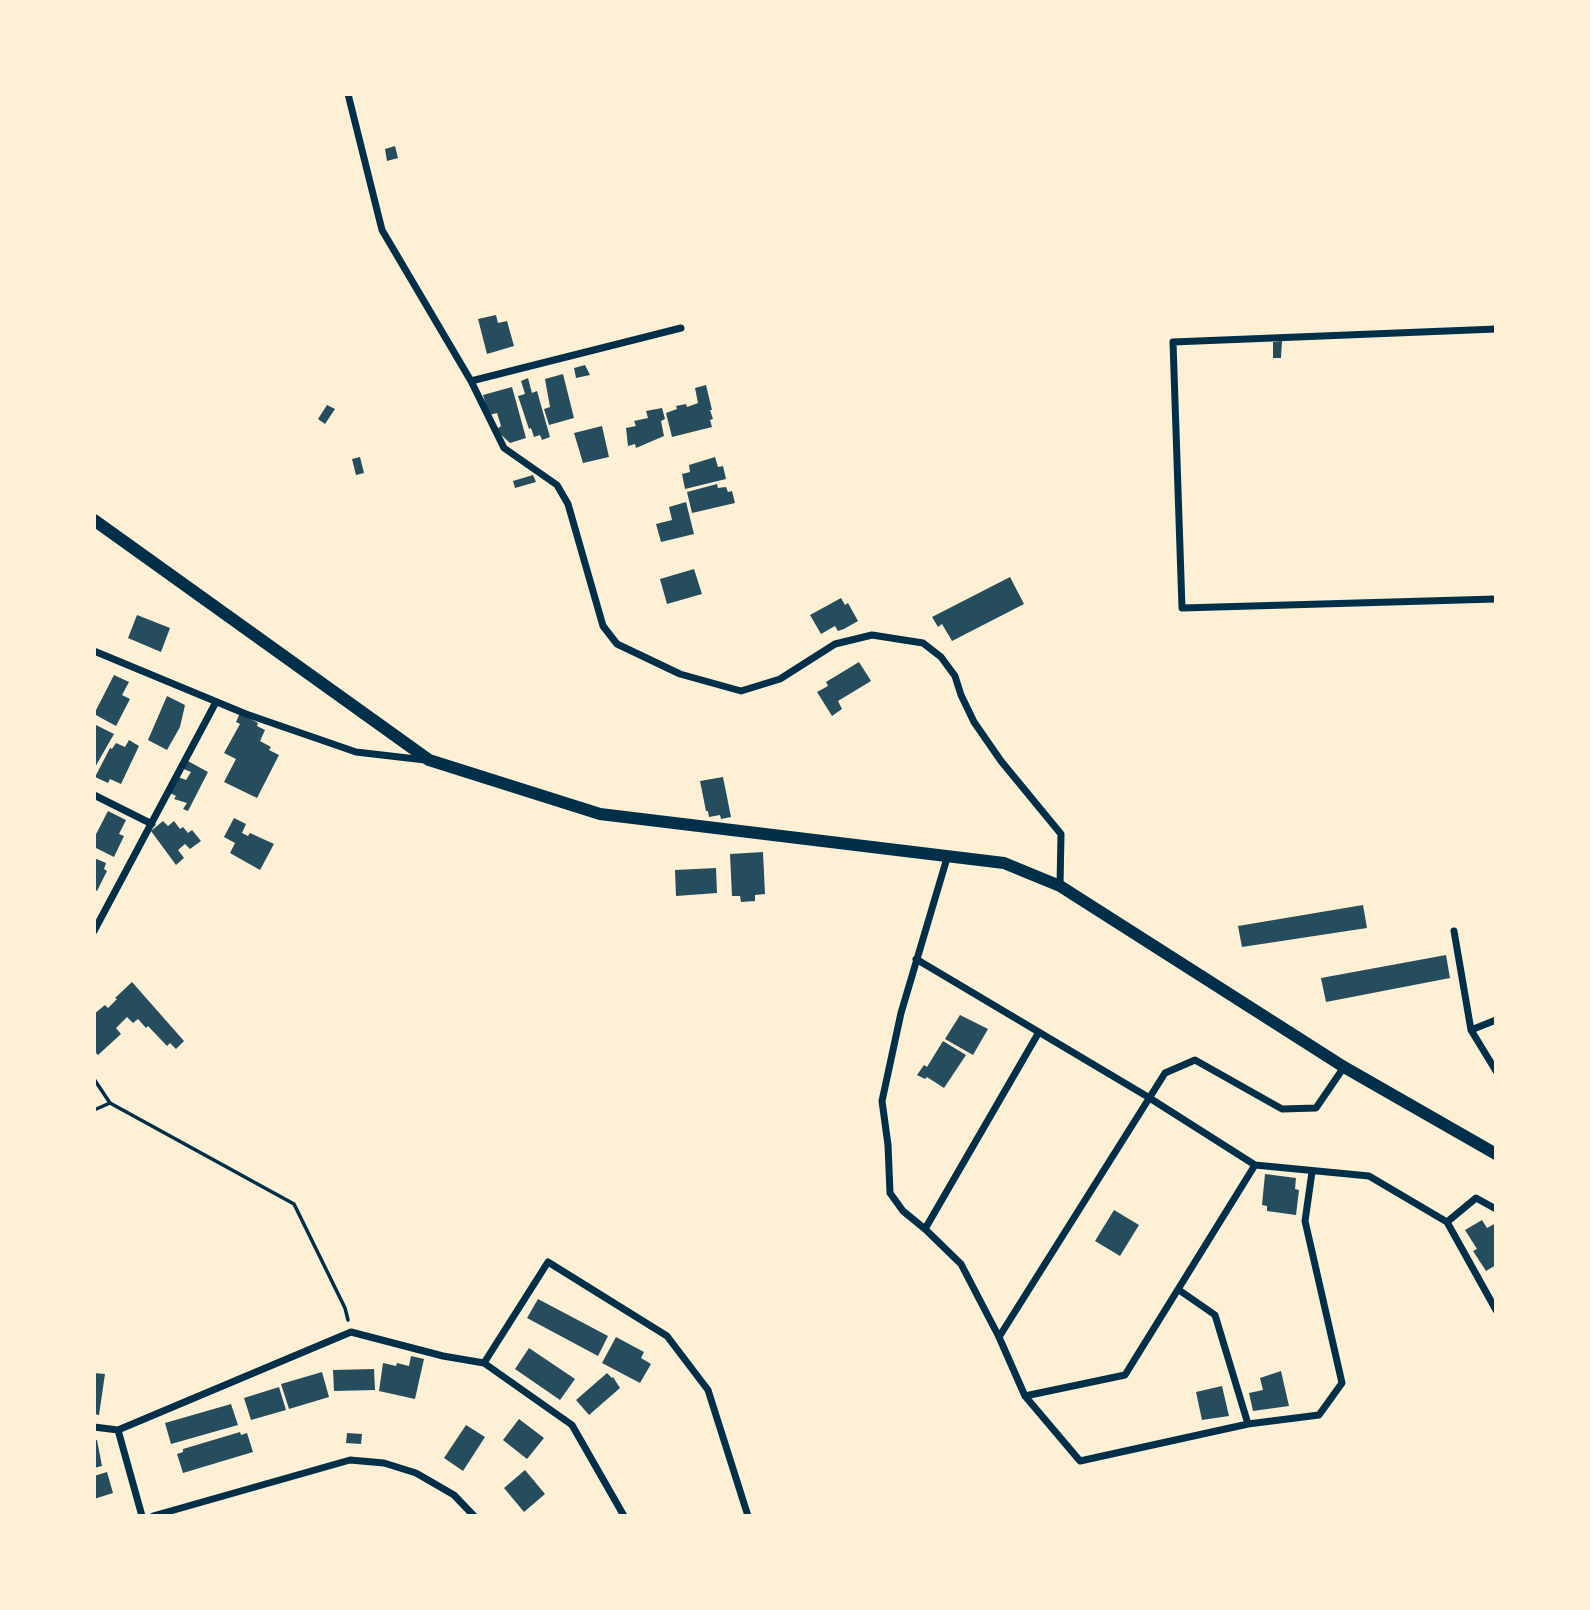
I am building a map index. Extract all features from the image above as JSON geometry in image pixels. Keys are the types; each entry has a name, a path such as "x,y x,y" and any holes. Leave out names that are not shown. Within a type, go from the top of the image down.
{"main road":[{"path":"94,520 429,760 600,814 1004,863 1060,886 1345,1067 1496,1154"}],"street":[{"path":"348,94 382,230 471,381 505,448 557,485 568,504 603,626 617,644 680,674 741,691 780,678 835,644 872,635 923,643 941,657 955,676 974,722 1001,761 1061,834 1060,886"},
{"path":"471,381 681,328"},
{"path":"1496,329 1173,342 1182,608 1496,599"},
{"path":"94,651 216,702 356,752 429,760"},
{"path":"94,931 97,918 152,824 216,702"},
{"path":"94,795 152,824"},
{"path":"947,858 901,1013 882,1101 888,1145 890,1193 903,1211 961,1264 999,1337 1025,1396 1080,1461 1248,1424 1319,1415 1342,1383 1305,1221 1312,1172"},
{"path":"1454,931 1471,1030 1496,1071"},
{"path":"916,959 1148,1097 1255,1166 1369,1176 1447,1222 1496,1310"},
{"path":"1471,1030 1496,1020"},
{"path":"925,1229 1039,1032"},
{"path":"999,1337 1164,1073 1195,1060 1282,1109 1316,1108 1345,1067"},
{"path":"1025,1396 1125,1375 1255,1166"},
{"path":"1447,1222 1476,1198 1496,1209"},
{"path":"484,1363 548,1262 667,1336 708,1390 748,1516"},
{"path":"1179,1290 1215,1315 1248,1424"},
{"path":"94,1427 118,1430 351,1332 443,1356 484,1363 572,1425 624,1516"},
{"path":"118,1430 142,1516"},
{"path":"153,1516 350,1460 383,1463 416,1473 454,1494 474,1516"}],"path":[{"path":"94,1079 110,1103 294,1204 345,1308 351,1332"},
{"path":"94,1110 110,1103"}],"building":[{"path":"395,146 398,158 387,161 385,149"},
{"path":"496,315 498,323 507,321 514,346 487,354 478,319"},
{"path":"1282,341 1281,358 1273,358 1273,342"},
{"path":"585,365 590,375 576,378 574,368"},
{"path":"563,374 574,418 549,425 544,409 550,407 545,379"},
{"path":"528,378 532,393 537,391 550,437 542,440 540,435 534,437 531,428 529,429 518,396 525,394 521,381"},
{"path":"706,385 712,410 712,427 672,437 666,413 677,409 676,406 686,404 687,407 698,403 695,388"},
{"path":"512,387 526,438 510,443 496,430 501,426 497,413 489,415 483,395"},
{"path":"327,405 335,409 325,424 318,419"},
{"path":"662,408 665,419 661,421 664,436 636,448 635,444 628,446 626,428 636,426 634,421 648,418 646,411"},
{"path":"602,426 609,457 583,463 574,433"},
{"path":"360,457 364,473 356,475 352,459"},
{"path":"715,457 718,467 723,466 726,479 685,489 682,474 690,472 689,465"},
{"path":"533,475 536,482 515,488 513,481"},
{"path":"717,484 718,488 726,487 728,492 732,491 735,503 692,513 687,492"},
{"path":"686,502 694,534 661,542 656,524 672,520 669,507"},
{"path":"694,569 702,594 667,604 660,579"},
{"path":"1010,577 1024,604 952,641 942,624 938,627 932,617"},
{"path":"841,598 845,605 848,603 858,621 838,631 835,626 821,634 810,615"},
{"path":"137,615 170,628 161,652 128,638"},
{"path":"859,662 871,681 838,701 842,709 832,716 817,692 828,686 826,682"},
{"path":"114,675 129,682 122,695 130,699 116,726 94,714"},
{"path":"167,696 185,705 180,727 167,750 148,740"},
{"path":"240,713 265,730 260,741 279,755 257,798 224,782 236,759 224,753 240,724 236,722"},
{"path":"94,724 114,734 94,769"},
{"path":"129,740 139,746 121,784 110,779 108,783 95,777 110,748 116,743 125,747"},
{"path":"186,760 208,772 188,811 183,809 187,803 174,799 176,796 170,793 178,777 186,780 191,772 181,768"},
{"path":"723,777 731,817 709,817 700,781"},
{"path":"108,811 126,820 119,834 124,836 114,857 94,847 94,838"},
{"path":"234,818 246,824 242,833 248,836 250,833 274,844 260,870 230,853 235,843 224,837"},
{"path":"163,821 168,826 174,821 180,829 183,827 188,833 192,830 201,841 190,849 185,844 178,850 184,858 176,865 151,831"},
{"path":"763,852 765,894 755,895 755,901 741,902 740,896 732,896 730,854"},
{"path":"94,858 106,863 104,869 107,871 97,891 94,889"},
{"path":"716,868 717,893 676,896 675,870"},
{"path":"1363,905 1367,928 1242,947 1238,926"},
{"path":"1446,955 1450,978 1326,1002 1321,978"},
{"path":"132,982 184,1041 176,1049 170,1043 167,1046 148,1026 146,1028 138,1019 133,1023 127,1017 116,1028 121,1034 98,1055 94,1051 94,1014 105,1005 108,1008"},
{"path":"960,1015 988,1029 973,1055 945,1039"},
{"path":"943,1041 966,1055 944,1088 927,1077 925,1079 917,1075 924,1065 927,1067"},
{"path":"1265,1174 1296,1178 1295,1189 1299,1190 1296,1215 1267,1211 1267,1206 1262,1205"},
{"path":"1114,1210 1139,1225 1120,1256 1095,1241"},
{"path":"1482,1220 1487,1228 1496,1223 1496,1265 1486,1271 1473,1251 1477,1249 1465,1230"},
{"path":"538,1299 608,1336 598,1356 527,1318"},
{"path":"616,1337 644,1352 641,1358 651,1364 640,1383 602,1363"},
{"path":"529,1348 575,1379 560,1400 515,1369"},
{"path":"411,1356 424,1359 415,1399 379,1391 383,1363 409,1366"},
{"path":"374,1369 375,1390 334,1391 333,1370"},
{"path":"1281,1371 1289,1406 1253,1411 1249,1393 1263,1390 1260,1378"},
{"path":"322,1372 329,1397 289,1409 281,1384"},
{"path":"94,1373 105,1374 99,1415 94,1414"},
{"path":"607,1373 620,1388 589,1415 576,1400"},
{"path":"1222,1386 1229,1416 1202,1420 1196,1392"},
{"path":"279,1387 286,1410 251,1420 244,1398"},
{"path":"231,1404 238,1425 171,1444 165,1423"},
{"path":"519,1419 544,1438 527,1459 503,1440"},
{"path":"466,1425 485,1437 463,1471 444,1458"},
{"path":"240,1432 241,1435 247,1433 253,1452 183,1473 177,1454 183,1452 183,1449"},
{"path":"347,1433 362,1434 361,1444 346,1443"},
{"path":"94,1440 97,1440 102,1466 94,1468"},
{"path":"525,1470 545,1494 524,1512 504,1488"},
{"path":"107,1472 113,1493 94,1499 94,1476"}]}
